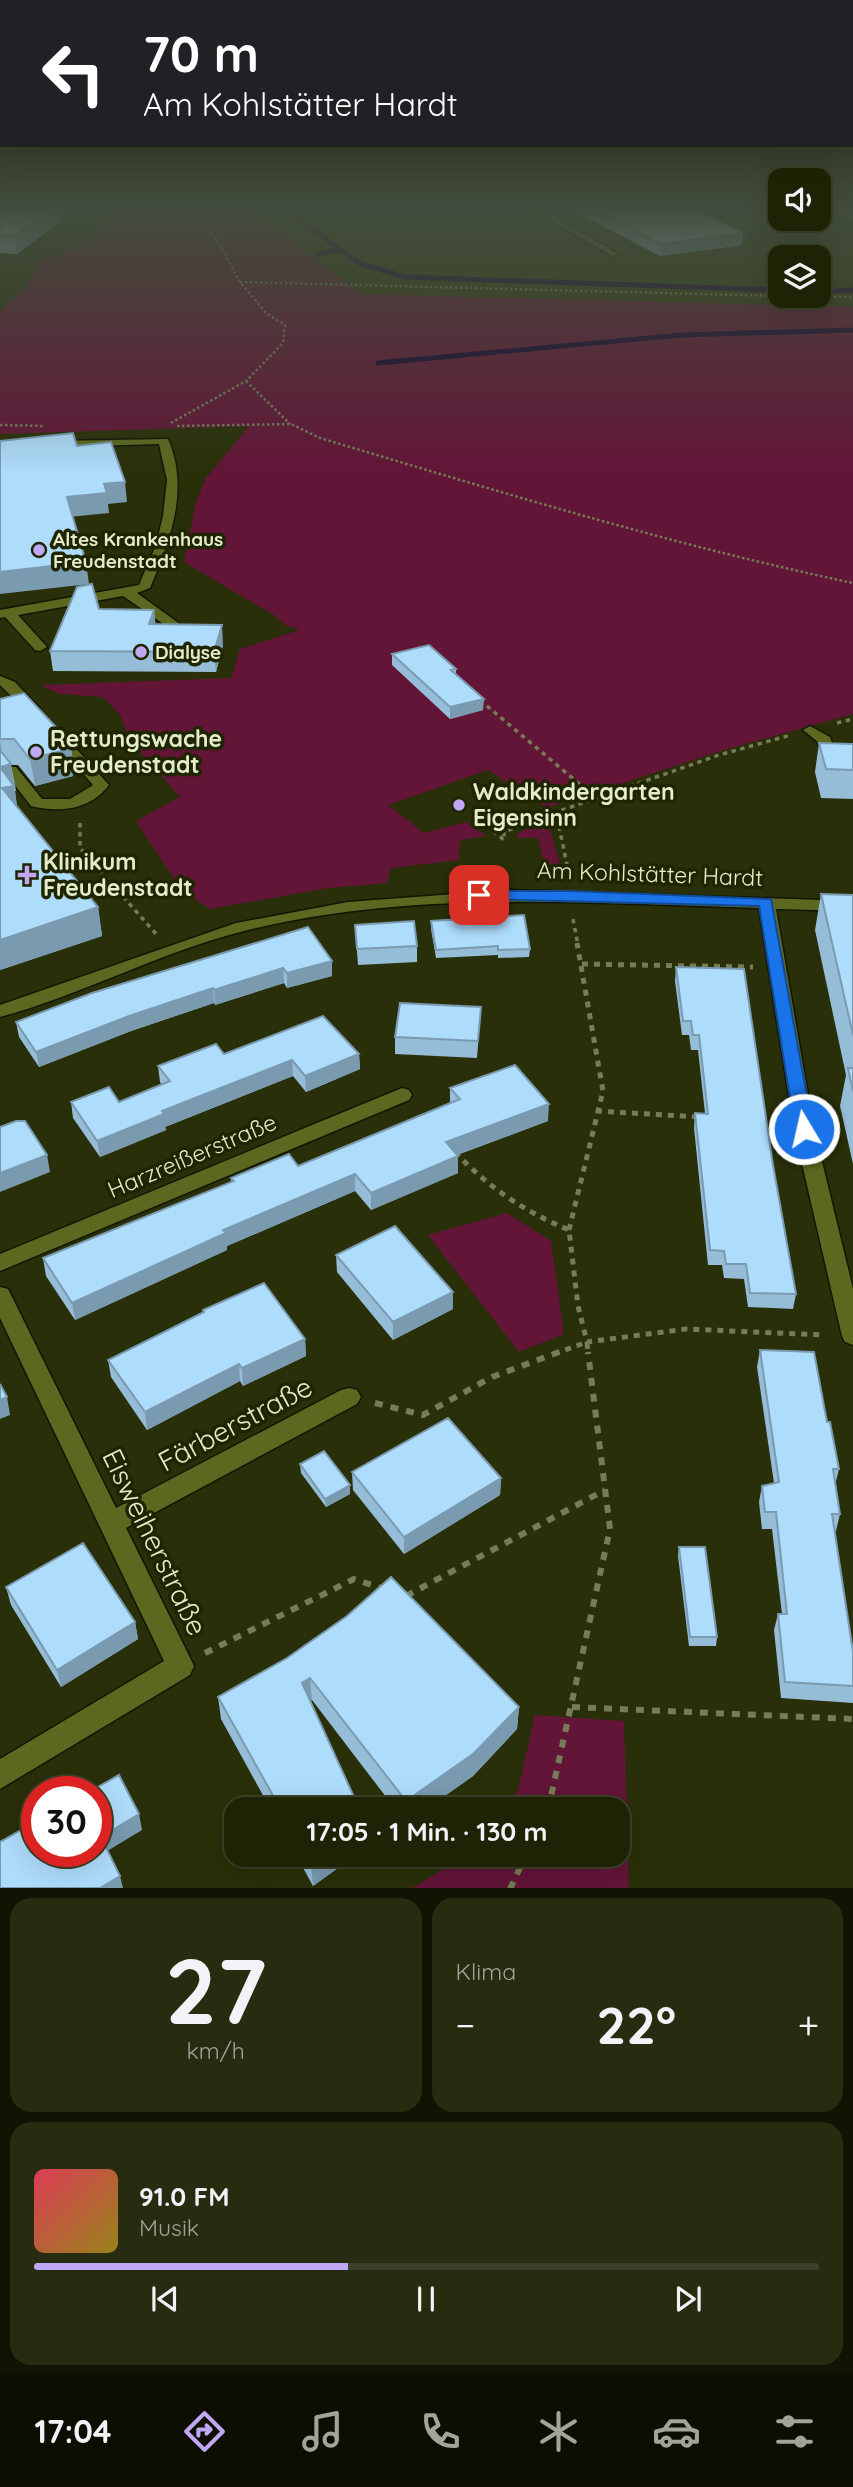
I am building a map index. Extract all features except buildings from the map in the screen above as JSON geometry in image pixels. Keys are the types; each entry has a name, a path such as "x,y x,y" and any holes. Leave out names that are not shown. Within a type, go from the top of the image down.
{"street":[{"path":"4,613 144,588 162,545 173,481 164,441 41,445"},
{"path":"125,591 177,627"},
{"path":"4,613 40,648"},
{"path":"0,680 18,694 101,785 92,797 58,807 37,803 11,770"},
{"path":"0,704 18,694"},
{"path":"810,730 825,740 830,761 853,762"},
{"name":"Am Kohlstätter Hardt","path":"0,1011 236,928 348,907 479,895 571,895 853,906"},
{"path":"766,902 804,1129 846,1336"},
{"name":"Harzreißerstraße","path":"0,1263 402,1095"},
{"name":"Eisweiherstraße","path":"0,1295 180,1666 0,1775"},
{"name":"Färberstraße","path":"112,1523 349,1397"}],"path":[{"path":"254,298 266,313 285,325 283,343 246,381 164,427 291,425"},
{"path":"246,381 291,425 320,438 579,515 727,555 853,583"},
{"path":"479,699 596,798"},
{"path":"472,814 504,840 504,832 719,755 853,719"},
{"path":"92,797 79,824 80,848 171,951"},
{"path":"548,815 558,821 603,1091 569,1230 578,1306 587,1342 610,1529 551,1797"},
{"path":"582,964 777,968"},
{"path":"596,1111 706,1117"},
{"path":"453,1151 479,1179 524,1212 569,1230"},
{"path":"349,1397 423,1415 492,1377 587,1342 686,1329 846,1336"},
{"path":"180,1666 354,1579 408,1596 606,1490"},
{"path":"572,1707 853,1720"},
{"path":"510,1888 520,1867"}],"shaded area":[{"path":"14,298 517,298 768,305 768,308 853,307 853,714 724,750 547,808 488,770 388,805 424,833 466,822 486,836 460,840 459,860 391,868 387,883 328,888 210,909 182,890 136,821 180,797 129,739 120,715 103,697 59,694 41,685 231,678 240,649 300,630 285,625 274,615 184,562 196,502 206,478 249,426 0,434 0,311"},
{"path":"517,298 768,298 768,305"},
{"path":"831,298 853,298 853,307 831,306"},
{"path":"541,823 550,830 565,881 548,880 538,838 518,838 518,833"},
{"path":"507,1213 551,1241 564,1334 519,1352 428,1235"},
{"path":"535,1715 624,1721 626,1797 512,1797 518,1790"},
{"path":"447,1867 628,1867 629,1888 412,1888"}],"waterway":[{"path":"378,363 682,335 853,330"}],"place":[{"name":"Altes Krankenhaus Freudenstadt","path":"39,550"},
{"name":"Dialyse","path":"141,652"},
{"name":"Rettungswache Freudenstadt","path":"36,752"},
{"name":"Waldkindergarten Eigensinn","path":"459,805"},
{"name":"Klinikum Freudenstadt","path":"27,875"}],"route":[{"path":"479,895 571,895 766,902 804,1129"}]}
